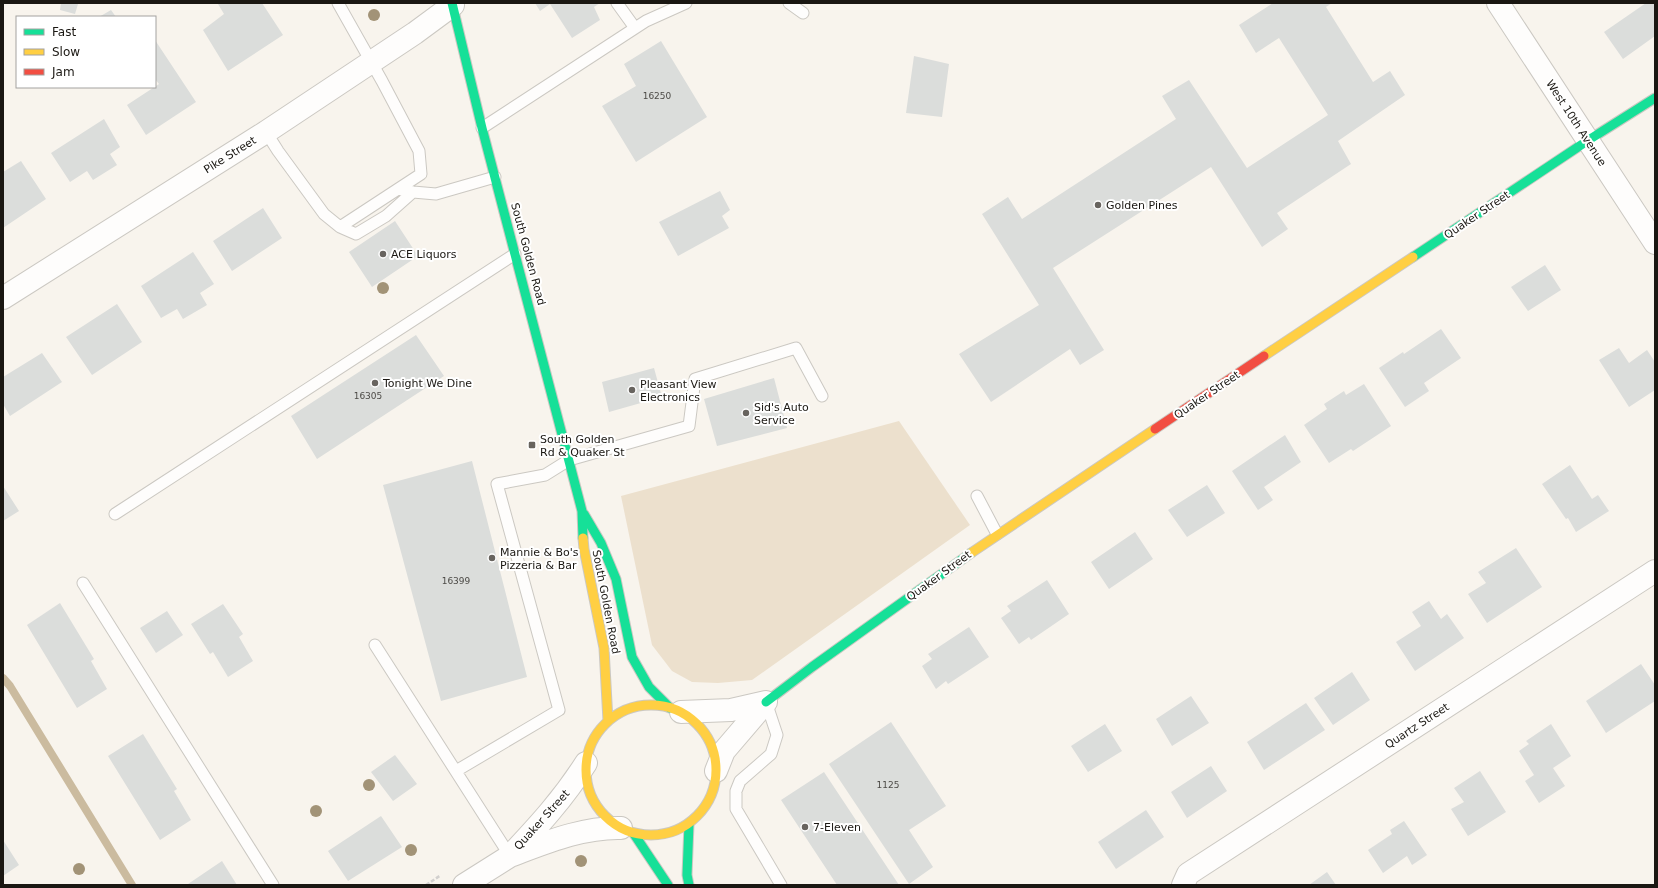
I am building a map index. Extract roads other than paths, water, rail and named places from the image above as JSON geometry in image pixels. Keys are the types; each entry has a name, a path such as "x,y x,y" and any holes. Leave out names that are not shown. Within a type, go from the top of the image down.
{"main road":[{"name":"South Golden Road","path":"454,4 482,128 570,460 582,511 584,549 604,648 608,721"},
{"name":"Quaker Street","path":"766,702 812,667 998,534 1587,141 1655,98"},
{"name":"South Golden Road","path":"582,511 601,543 616,579 632,657 649,687 675,710"},
{"path":"654,705 675,710 695,723 707,737 714,753 716,771 713,791 704,810 689,824 677,831 663,835 648,836 627,831 608,819 597,808 590,794 586,779 586,763 590,748 597,734 608,721 622,712 637,706 654,705"},
{"path":"689,824 689,885"},
{"path":"627,831 668,885"}],"street":[{"name":"West 10th Avenue","path":"1498,3 1655,243"},
{"name":"Pike Street","path":"3,298 266,132 416,33 454,4"},
{"name":"Quartz Street","path":"1183,885 1188,874 1655,571"},
{"name":"Quaker Street","path":"675,710 731,710 766,702"},
{"name":"Quaker Street","path":"716,771 724,751 766,702"},
{"name":"Quaker Street","path":"510,856 551,812 569,789 586,763"},
{"name":"Quaker Street","path":"464,885 510,856 564,837 596,829 627,831"}],"lane":[{"path":"338,3 419,151 420,174 340,228"},
{"path":"617,3 635,28"},
{"path":"482,128 646,21 686,3"},
{"path":"789,3 803,13"},
{"path":"266,132 324,214 340,228 356,234 386,216 413,192"},
{"path":"398,189 436,194 495,177"},
{"path":"114,514 515,254"},
{"path":"456,771 559,710 497,484 545,475 570,460 689,426 695,379 796,348 822,396"},
{"path":"977,496 998,534"},
{"path":"84,584 273,885"},
{"path":"374,644 510,856"},
{"path":"766,702 777,735 771,754 740,781 736,791 736,809 782,885"}],"waterway":[{"path":"3,678 10,686 132,885"}],"place":[{"name":"Golden Pines","path":"1098,205"},
{"name":"ACE Liquors","path":"383,254"},
{"name":"Tonight We Dine","path":"375,383"},
{"name":"Pleasant View Electronics","path":"632,390"},
{"name":"Sid's Auto Service","path":"746,413"},
{"name":"South Golden Rd & Quaker St","path":"532,445"},
{"name":"Mannie & Bo's Pizzeria & Bar","path":"492,558"},
{"name":"7-Eleven","path":"805,827"}]}
